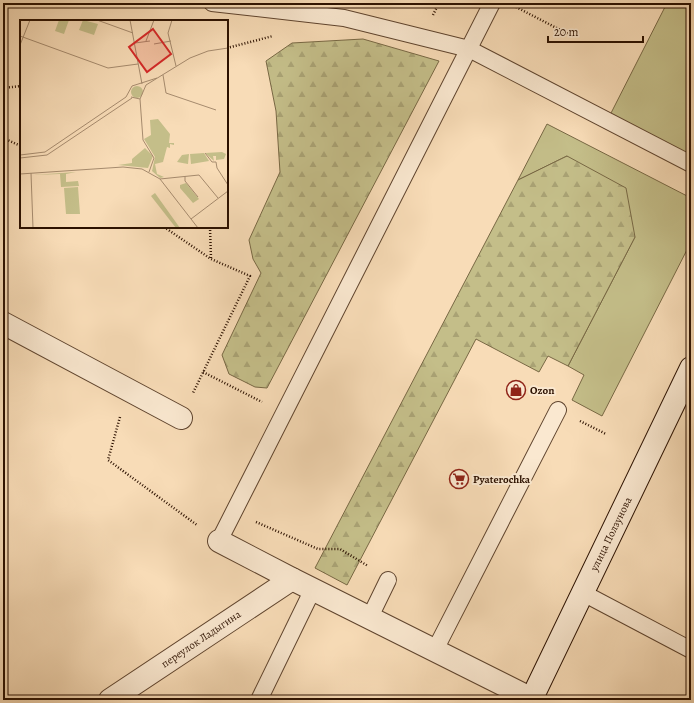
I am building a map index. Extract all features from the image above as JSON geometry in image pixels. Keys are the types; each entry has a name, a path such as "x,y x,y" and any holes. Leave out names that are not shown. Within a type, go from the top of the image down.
{"street":[{"path":"3,323 180,418"},
{"name":"улица Ползунова","path":"532,699 691,368"},
{"path":"219,541 532,699"},
{"name":"переулок Ладыгина","path":"110,700 292,579"}],"lane":[{"path":"212,3 344,18 468,49 691,164"},
{"path":"219,541 492,3"},
{"path":"435,650 558,410"},
{"path":"370,618 388,580"},
{"path":"259,700 313,589"},
{"path":"583,593 690,646"}],"path":[{"path":"509,3 572,36"},
{"path":"3,88 20,86"},
{"path":"3,138 20,146"},
{"path":"165,228 211,259 250,276 180,418"},
{"path":"210,228 211,259"},
{"path":"203,372 284,413"},
{"path":"128,390 108,460 219,541"},
{"path":"234,512 318,549 340,549 388,580"}],"green space":[{"path":"667,3 680,3 691,8 691,160 609,117"},
{"path":"363,39 439,61 267,388 255,387 229,374 222,355 261,273 253,259 249,240 280,172 276,111 266,61 292,43"},
{"path":"547,124 691,198 691,242 602,416 572,400 584,375 568,366 635,237 567,156 518,180"},
{"path":"567,156 626,188 635,237 568,366 548,356 539,372 476,339 347,585 315,568 518,180"}],"place":[{"name":"Ozon","path":"516,390"},
{"name":"Pyaterochka","path":"459,479"}]}
